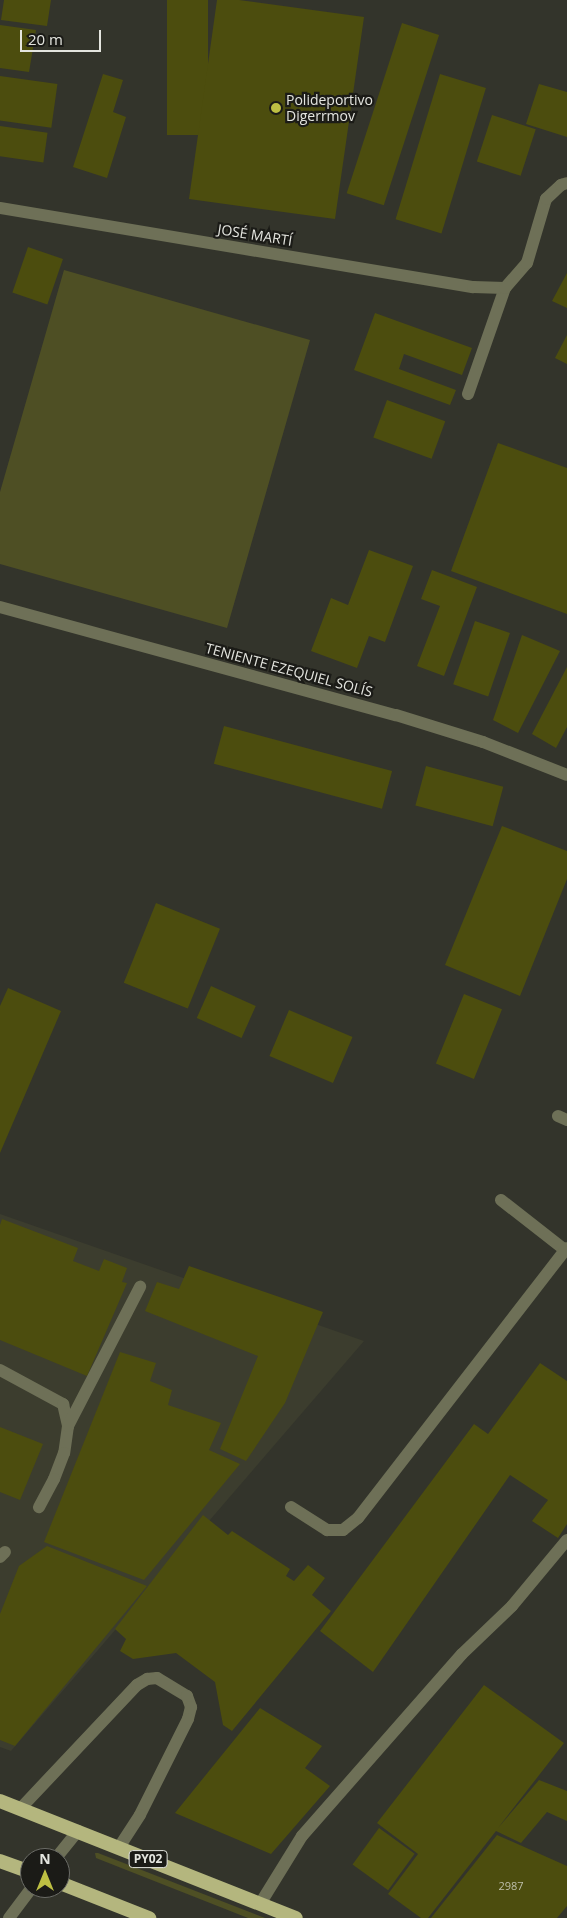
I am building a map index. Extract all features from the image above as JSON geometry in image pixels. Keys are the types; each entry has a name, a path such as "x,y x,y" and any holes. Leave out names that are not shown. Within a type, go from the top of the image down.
{"highway":[{"name":"PY02","path":"0,1801 296,1918"},
{"path":"0,1861 20,1868"},
{"path":"70,1887 149,1918"}],"street":[{"path":"468,394 505,288 527,263 546,199 561,185 567,183"},
{"name":"JOSÉ MARTÍ","path":"0,208 472,287 505,288"},
{"name":"TENIENTE EZEQUIEL SOLÍS","path":"0,607 396,715 483,742 567,775"},
{"path":"291,1507 327,1530 344,1530 358,1518 566,1249 501,1200"},
{"path":"39,1507 54,1479 64,1452 68,1426 140,1286"},
{"path":"0,1370 63,1404 68,1426"},
{"path":"260,1904 302,1836 462,1654 512,1606 567,1540"},
{"path":"20,1809 137,1685 157,1678 187,1696 190,1707 188,1719 140,1815 119,1847"},
{"path":"64,1848 78,1831"},
{"path":"9,1918 24,1898"}],"shaded area":[{"path":"64,270 310,340 227,628 0,564 0,492"},
{"path":"0,1214 364,1341 11,1751 0,1747"},
{"path":"95,1853 265,1918 248,1918 96,1858"}],"building":[{"path":"4,0 51,0 47,26 1,20"},
{"path":"167,0 208,0 208,135 167,135"},
{"name":"Polideportivo Digerrmov","path":"217,0 239,0 364,17 335,219 189,199"},
{"path":"402,23 439,35 384,205 347,193"},
{"path":"0,25 36,30 29,72 0,68"},
{"path":"103,74 123,80 113,112 126,117 107,178 73,167"},
{"path":"440,74 486,88 441,233 396,219"},
{"path":"0,76 57,84 51,128 0,120"},
{"path":"539,84 567,92 567,137 526,124"},
{"path":"492,115 536,129 521,176 477,162"},
{"path":"0,126 48,133 43,162 0,156"},
{"path":"28,247 63,259 47,304 12,292"},
{"path":"567,273 567,308 552,301"},
{"path":"375,313 472,348 462,375 404,354 399,369 456,390 450,405 354,370"},
{"path":"567,335 567,364 555,358"},
{"path":"387,400 445,421 432,459 373,438"},
{"path":"498,443 567,468 567,614 451,571"},
{"path":"369,550 413,566 385,642 369,636 357,668 311,651 331,598 348,605"},
{"path":"432,570 477,587 444,676 417,666 440,606 421,599"},
{"path":"475,621 510,633 488,696 453,684"},
{"path":"522,635 560,651 518,733 493,720"},
{"path":"567,667 567,727 556,748 532,734"},
{"path":"224,726 392,771 382,809 214,764"},
{"path":"426,766 503,787 493,826 415,806"},
{"path":"502,826 567,851 567,879 520,996 445,965"},
{"path":"156,903 220,929 188,1009 124,983"},
{"path":"211,986 256,1006 242,1038 197,1018"},
{"path":"8,988 61,1011 0,1153 0,1006"},
{"path":"464,994 502,1009 474,1079 436,1064"},
{"path":"289,1010 353,1037 333,1083 269,1056"},
{"path":"2,1219 78,1248 73,1261 99,1271 104,1259 127,1268 122,1282 127,1283 87,1376 0,1340 0,1225"},
{"path":"189,1266 323,1312 285,1403 246,1461 220,1449 258,1356 145,1311 157,1282 179,1289"},
{"path":"120,1352 156,1363 150,1381 172,1390 168,1405 221,1423 209,1450 240,1464 144,1580 44,1542"},
{"path":"540,1363 567,1381 567,1524 558,1538 532,1521 548,1500 510,1475 373,1672 320,1631 474,1424 488,1434"},
{"path":"0,1427 43,1444 20,1500 0,1492"},
{"path":"203,1515 228,1535 232,1531 290,1569 286,1576 294,1581 308,1565 325,1578 312,1595 331,1611 232,1731 223,1725 215,1682 176,1653 133,1659 120,1651 126,1639 115,1629"},
{"path":"47,1546 147,1586 15,1746 0,1740 0,1614 19,1566"},
{"path":"484,1685 564,1743 498,1828 539,1780 567,1791 567,1821 547,1812 521,1843 496,1831 428,1918 421,1918 388,1894 418,1854 377,1823"},
{"path":"260,1708 322,1746 305,1768 330,1786 271,1854 175,1813"},
{"path":"379,1828 415,1854 388,1890 353,1864"},
{"path":"497,1835 567,1866 567,1906 557,1918 431,1918"}],"place":[{"name":"Polideportivo Digerrmov","path":"276,108"}]}
